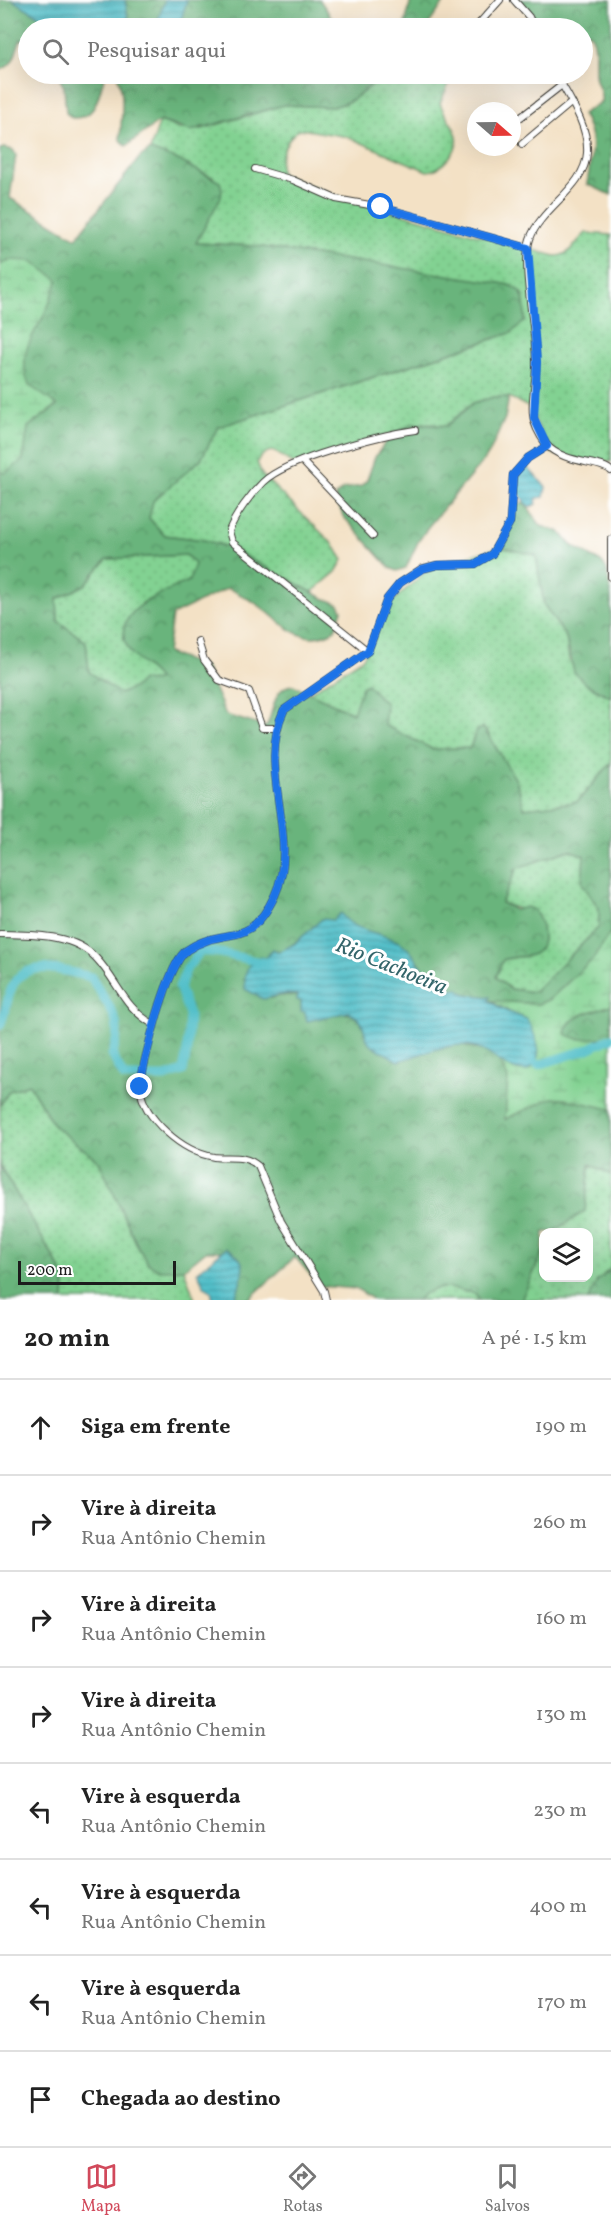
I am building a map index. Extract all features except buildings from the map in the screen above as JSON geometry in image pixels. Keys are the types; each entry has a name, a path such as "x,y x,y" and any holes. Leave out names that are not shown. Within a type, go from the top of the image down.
{"street":[{"path":"484,18 500,0"},
{"path":"514,0 529,18"},
{"path":"521,117 562,85 587,141 584,167 535,228 528,248 537,362 534,418 547,446 584,464 610,469"},
{"path":"522,144 571,103"},
{"path":"255,169 293,180 336,199 381,207 528,248"},
{"path":"368,651 229,538 231,525 264,481 302,461 395,433 415,430"},
{"path":"326,1300 324,1291 280,1221 258,1166 253,1161 240,1157 213,1157 187,1149 147,1110 141,1098 141,1078 153,1024 178,959 186,951 223,936 236,936 249,932 266,911 275,895 282,877 284,856 277,796 278,728 284,710 368,651 387,599 400,583 422,569 437,565 475,564 492,554 510,522 513,475 528,458 547,446"},
{"path":"302,461 373,536"},
{"path":"611,539 611,577"},
{"path":"198,641 204,660 219,680 249,691 262,728 278,728"},
{"path":"0,934 42,935 79,945 96,957 125,1002 140,1017 153,1024"}],"green space":[{"path":"0,0 25,0 48,18 18,18 18,47 9,65 0,70"},
{"path":"125,0 320,0 332,18 128,18"},
{"path":"411,0 446,0 433,18 406,18"},
{"path":"518,0 611,0 611,195 587,184 591,140 582,114 601,102 595,78 593,18 533,18"},
{"path":"62,84 102,84 93,109 81,117 72,118 66,113"},
{"path":"120,84 374,84 352,100 334,107 284,105 191,131 160,121 126,146 120,140"},
{"path":"374,84 449,84 440,103 457,137 454,151 443,164 427,171 348,137 301,129 291,136 284,148 280,161 281,174 334,195 555,256 565,254 586,233 611,235 611,462 573,459 552,453 528,407 509,397 494,397 473,403 446,426 423,423 299,465 278,453 268,452 257,462 262,475 333,544 343,560 336,572 312,592 228,547 204,540 164,535 149,518 152,501 201,459 218,427 493,339 525,321 523,294 509,285 256,246 195,243 221,197 213,177 150,150 160,121 179,129 199,130 284,105 334,107 352,100"},
{"path":"0,149 13,150 16,155 10,198 76,238 140,157 150,150 176,159 220,182 221,197 196,243 256,246 500,283 520,291 524,300 525,321 511,333 218,427 201,459 153,501 149,518 164,535 204,540 228,547 323,598 339,604 342,610 335,630 313,637 295,632 257,604 228,588 172,615 167,653 205,667 226,715 266,727 281,690 293,685 353,713 362,687 367,684 386,704 384,725 432,749 470,748 476,731 483,727 516,780 524,808 577,802 611,763 611,931 594,958 550,999 540,1004 490,1001 443,989 430,979 419,962 302,937 287,949 253,963 271,998 288,995 301,998 326,1017 343,1013 355,1016 363,1025 370,1041 463,1045 485,1051 498,1059 508,1078 506,1119 551,1098 561,1098 611,1109 611,1175 590,1164 585,1211 559,1228 539,1228 539,1261 521,1300 479,1300 476,1294 445,1288 430,1291 417,1300 374,1300 357,1289 320,1286 295,1257 248,1300 228,1300 234,1265 225,1251 206,1251 184,1269 160,1270 149,1264 139,1249 99,1161 54,1126 29,1084 9,1091 0,1106 0,472 5,473 25,445 28,427 57,406 30,385 23,369 25,350 33,332 43,318 9,260 0,265","holes":["186,555 195,564 189,581 139,606 124,627 124,639 131,653 158,679 149,682 141,680 137,686 120,694 89,672 86,642 58,621 57,599 85,585 107,559","569,850 584,855 582,883 599,908 599,927 534,992 510,989 496,977 503,960 531,955 537,952 543,941 540,921 534,910 527,907 515,910 501,903 517,868"]},
{"path":"9,260 32,261 58,280 47,310 26,350 25,359 29,385 57,405 28,427 23,460 5,473 0,472 0,265"},
{"path":"494,397 509,397 505,418 489,454 428,527 406,568 397,571 390,568 343,516 335,496 343,489 361,486 367,480 375,457 391,434 413,424 446,426 473,403"},
{"path":"524,502 541,526 560,532 571,545 603,563 607,570 611,596 611,697 586,684 574,672 566,637 544,605 536,555 499,547 516,506"},
{"path":"499,547 536,555 544,605 566,637 569,660 586,684 611,697 611,763 577,802 524,808 520,799 520,791 487,731 476,731 470,748 432,749 383,725 360,694 354,713 309,693 363,658 391,603 424,573 440,564"},
{"path":"186,555 196,564 189,581 142,603 141,662 159,679 120,694 89,672 86,642 58,621 57,599 85,585 107,559"},
{"path":"569,850 584,855 582,883 599,908 599,927 534,992 510,989 496,977 502,960 534,954 543,940 538,915 501,903 517,868"},
{"path":"611,931 611,1005 576,1018 570,1022 565,1034 578,1039 611,1038 611,1109 561,1098 551,1098 505,1119 508,1078 498,1059 505,1064 519,1017 490,1001 539,1004 550,999 594,958"},
{"path":"611,1005 611,1038 578,1039 565,1035 566,1028 576,1018"},
{"path":"29,1084 54,1126 99,1161 139,1249 149,1264 171,1270 184,1269 195,1300 64,1300 65,1278 0,1166 0,1106 9,1091"},
{"path":"590,1164 611,1175 611,1269 605,1273 588,1300 521,1300 539,1261 539,1282 593,1282 593,1228 559,1228 585,1210"},
{"path":"0,1166 65,1278 64,1300 0,1300"},
{"path":"611,1269 611,1300 588,1300 597,1281"},
{"path":"449,1287 476,1294 479,1300 417,1300 425,1291"}],"water":[{"path":"12,0 125,0 128,18 43,18"},
{"path":"165,0 187,0 181,18 159,18"},
{"path":"527,467 546,487 544,497 537,498 536,504 530,507 525,503 517,487 518,476"},
{"path":"341,913 352,924 404,945 433,981 440,986 448,989 458,988 465,994 490,997 489,1001 527,1019 538,1045 539,1052 534,1065 527,1071 520,1071 486,1052 463,1045 444,1047 398,1061 370,1044 362,1024 348,1012 307,1021 305,1012 301,1011 301,1001 297,1000 297,995 285,994 263,999 245,989 245,975 249,965 257,962 258,957 265,958 273,949 278,952 294,944 322,919 333,920"},
{"path":"226,1248 240,1259 243,1269 241,1280 234,1300 230,1297 213,1300 211,1291 205,1287 197,1272"}],"waterway":[{"name":"Rio Cachoeira","path":"0,1025 13,985 19,976 28,971 60,970 91,977 116,1022 116,1042 112,1055 124,1077 165,1077 183,1071 187,1051 189,1014 179,987 187,968 200,952 269,963"},
{"name":"Rio Cachoeira","path":"527,1055 538,1065 586,1050 611,1038"}],"route":[{"path":"140,1087 153,1024 178,959 186,951 204,942 249,932 266,911 282,877 284,856 277,796 276,756 279,721 284,710 368,651 387,599 400,583 422,569 437,565 475,564 492,554 510,522 513,475 528,458 547,446 537,429 534,418 537,362 528,248 381,207"}]}
